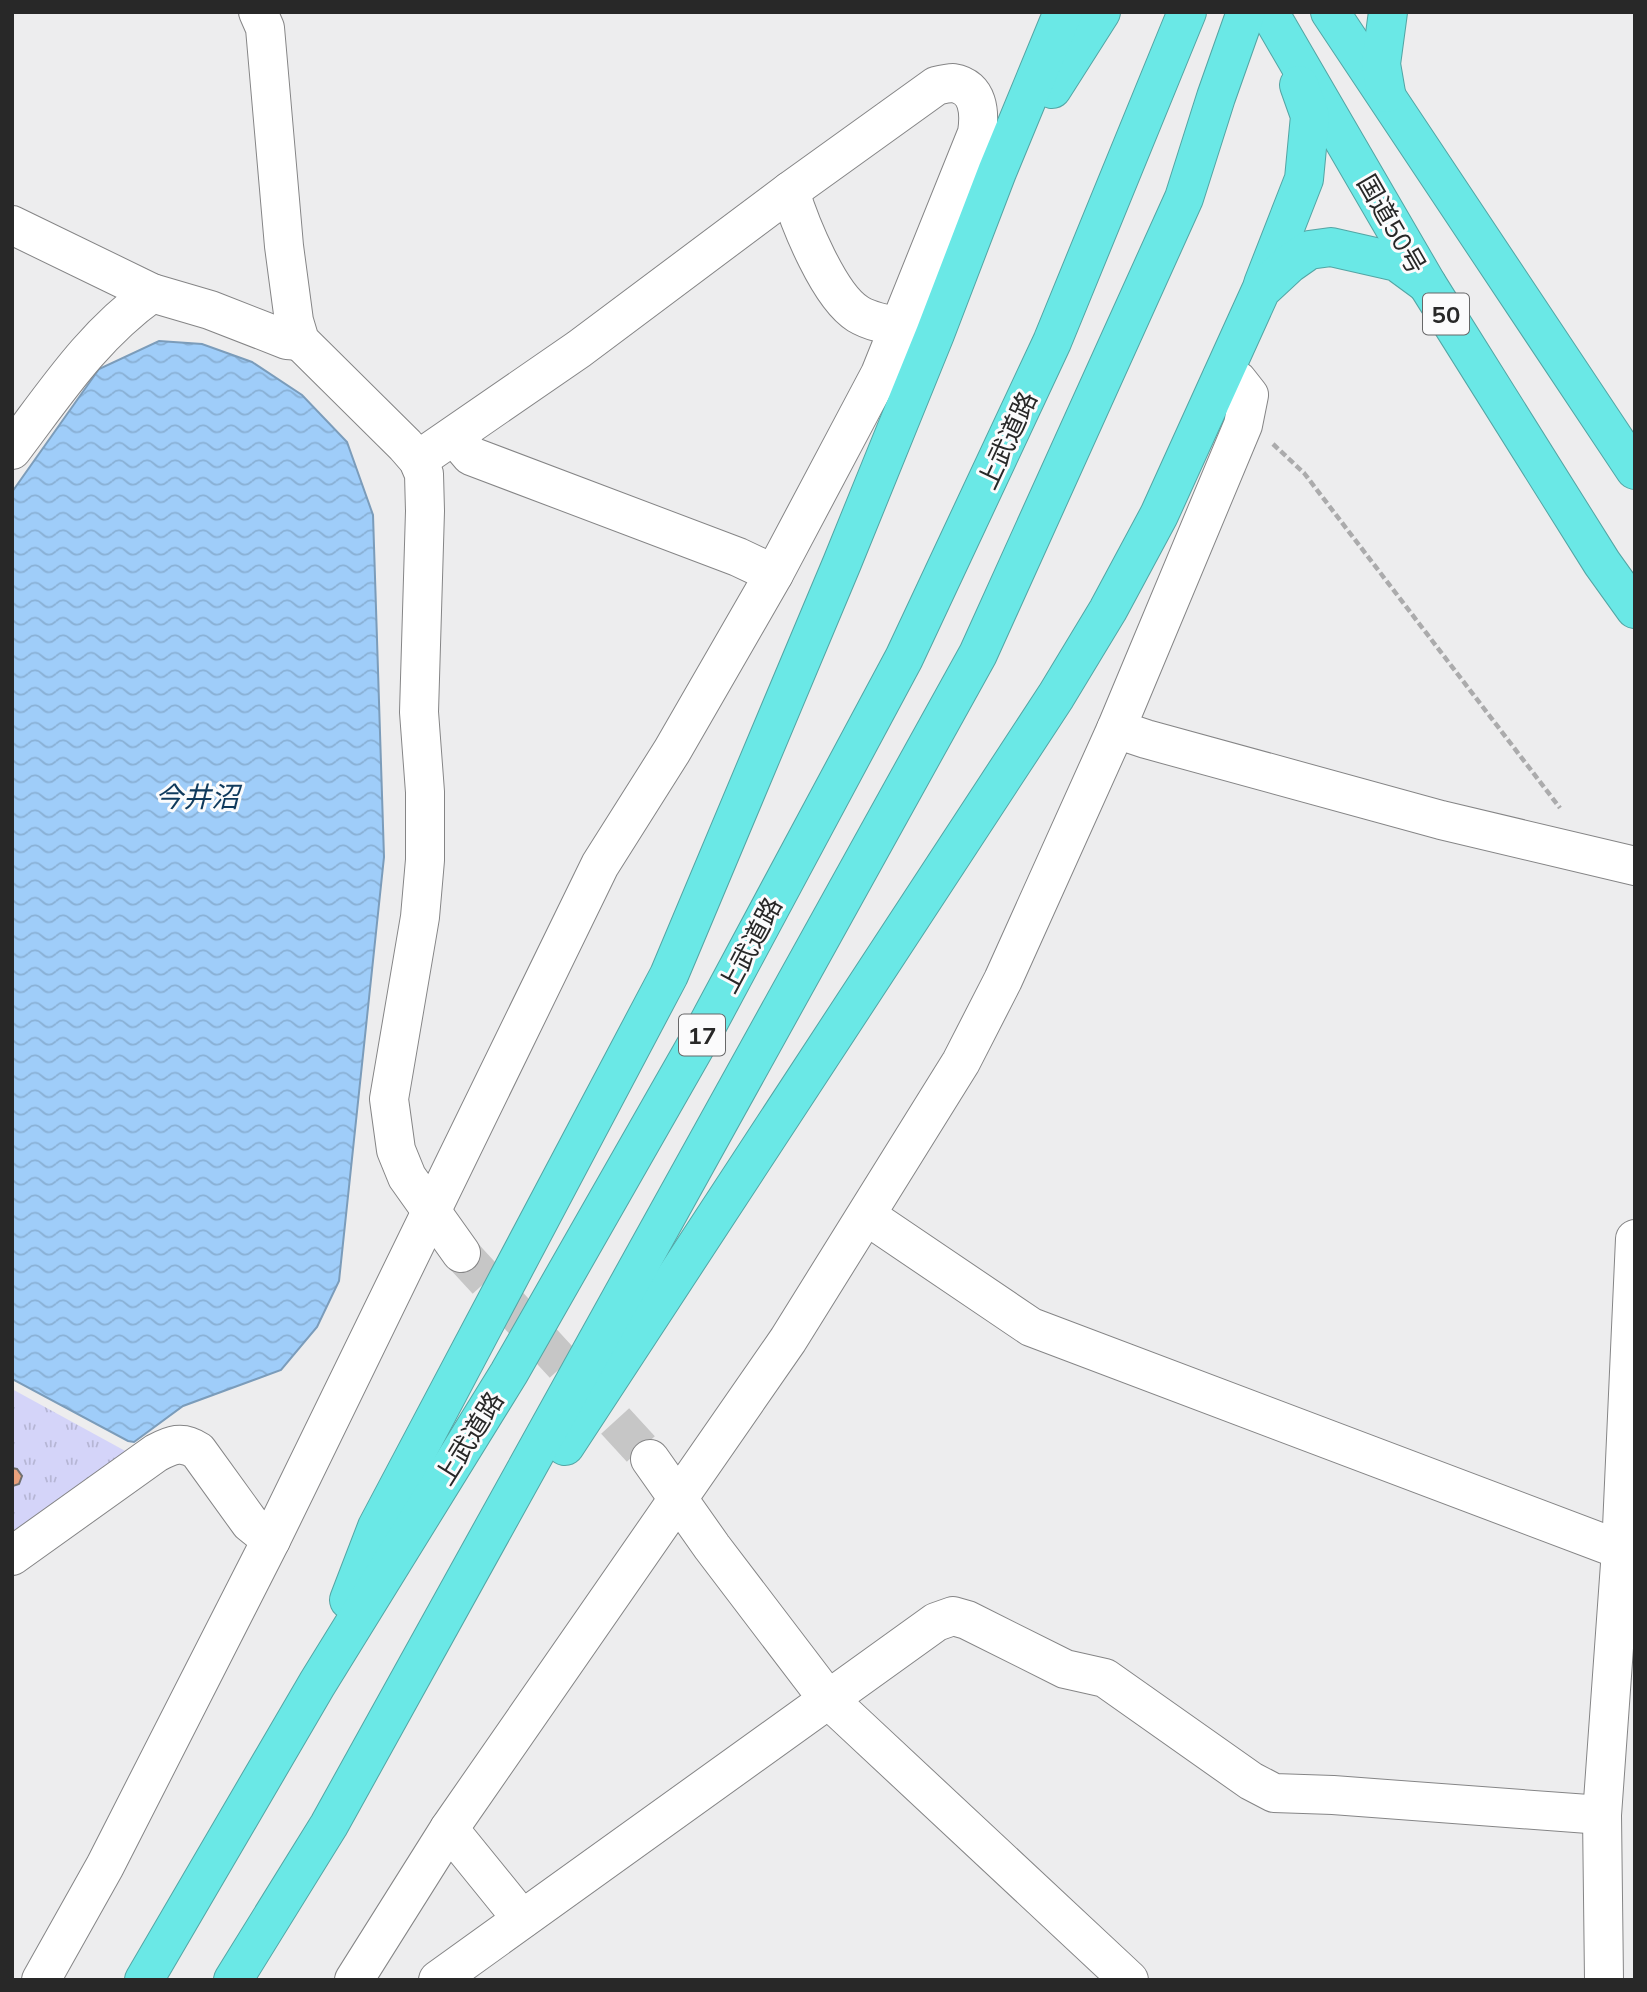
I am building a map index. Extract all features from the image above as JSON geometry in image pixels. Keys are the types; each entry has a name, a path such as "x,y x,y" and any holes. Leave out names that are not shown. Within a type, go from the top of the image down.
{"highway":[{"name":"17","path":"317,1684 377,1527 669,975 842,563 1063,12"},
{"path":"997,172 1017,161 1054,85 1101,12"},
{"name":"17","path":"233,1980 329,1825 978,654 1184,198 1246,12"},
{"path":"1330,12 1635,470"},
{"path":"1386,95 1381,64 1388,12"},
{"path":"1261,290 1304,179 1310,116 1276,24"},
{"name":"国道50号","path":"1276,24 1427,284 1602,563 1635,609"},
{"name":"上武道路","path":"144,1980 317,1684 536,1325 703,1033 904,658 1052,342 1181,29"},
{"name":"17","path":"480,1553 536,1490 1056,696 1108,610 1159,515 1261,290 1309,250 1331,247 1397,262 1427,284"}],"street":[{"path":"258,12 265,28 285,246 294,321 300,341 418,460 424,474 419,712 425,792 425,860 420,916 389,1100 396,1150 407,1177 461,1253"},
{"path":"41,1980 105,1866 271,1540 600,865 672,751 774,574 880,374 977,133 980,114 978,103 973,96 953,83 936,86 579,349 418,460"},
{"path":"790,191 798,218 832,287 846,304 867,319 935,334"},
{"path":"12,225 152,293 210,310 287,341 300,341"},
{"path":"12,450 83,354 125,313 152,293"},
{"path":"369,1975 449,1829 788,1340 967,1051 1003,981 1116,729 1242,425 1249,396 1238,381 1222,377"},
{"path":"454,436 471,456 738,557 774,574"},
{"path":"1116,729 1441,820 1635,866"},
{"path":"867,1216 1031,1327 1628,1550"},
{"path":"1604,1980 1602,1815 1628,1550 1635,1239"},
{"path":"12,1556 156,1453 172,1445 181,1444 189,1445 198,1451 250,1523 271,1540"},
{"path":"650,1459 827,1698 1129,1980"},
{"path":"438,1980 827,1698 936,1622 953,1616 967,1620 1065,1669 1105,1678 1251,1781 1274,1793 1602,1815"},
{"path":"449,1829 522,1919"}],"path":[{"path":"1304,473 1563,813 1576,837 1579,853"}],"green space":[{"path":"12,1389 129,1453 12,1544"}],"water":[{"name":"今井沼","path":"159,341 202,344 252,362 302,395 347,442 373,515 384,857 339,1281 317,1327 281,1370 183,1406 134,1442 12,1379 12,492 99,369"}],"building":[{"path":"12,1468 17,1469 22,1476 19,1484 13,1486"}],"tunnel":[{"path":"461,1253 650,1459"}]}
